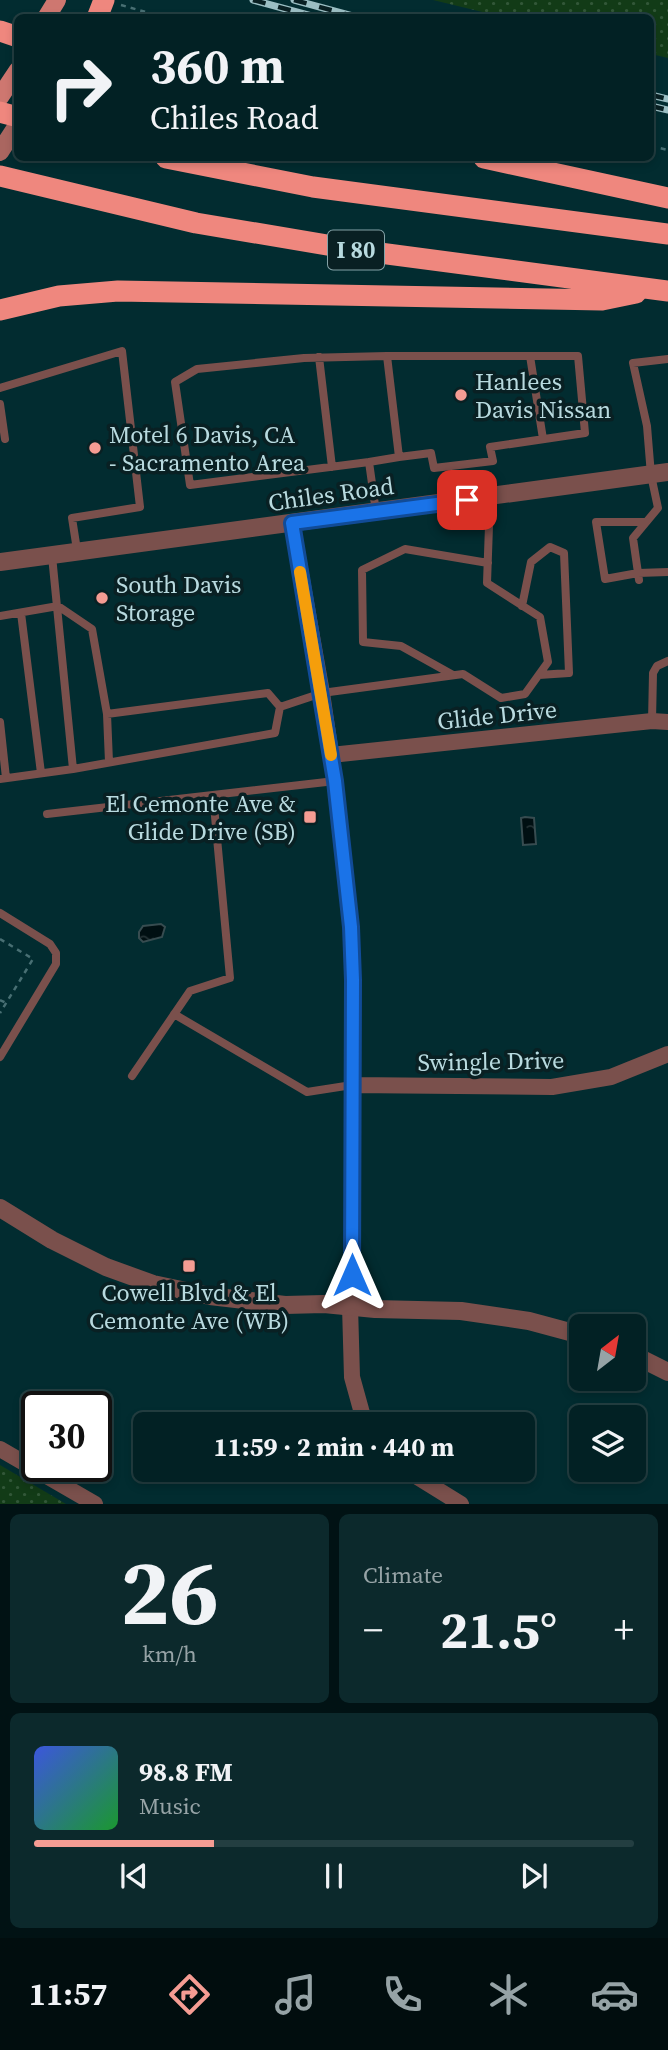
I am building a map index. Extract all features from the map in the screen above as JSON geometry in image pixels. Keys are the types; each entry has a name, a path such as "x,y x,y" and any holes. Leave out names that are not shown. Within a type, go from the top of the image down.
{"highway":[{"name":"I 80","path":"181,161 313,187 668,234"},
{"path":"499,161 668,198"},
{"name":"I 80","path":"0,176 196,223 357,250 662,290"},
{"path":"0,185 61,192"},
{"path":"0,310 59,296 118,291 602,300 662,290"}],"main road":[{"path":"92,14 106,1"},
{"path":"0,97 14,76"},
{"path":"0,152 14,130"}],"street":[{"name":"Chiles Road","path":"0,562 659,474"},
{"path":"292,523 335,781 351,927 353,980 350,1306 352,1377 362,1412"},
{"name":"Glide Drive","path":"331,755 660,722"},
{"name":"Swingle Drive","path":"352,1085 552,1087 611,1077 668,1055"},
{"path":"0,1208 52,1240 106,1267 153,1284 211,1296 285,1305 461,1311 529,1321 569,1332"},
{"path":"646,1361 668,1372"},
{"path":"0,1450 94,1504"},
{"path":"425,1482 461,1504"}],"lane":[{"path":"0,388 122,351 139,507 72,518 78,553"},
{"path":"387,356 399,457"},
{"path":"530,356 543,439"},
{"path":"530,356 578,356 585,433 490,447 493,461 434,468 431,453 190,485 174,382 197,369 319,358 530,356"},
{"path":"319,358 332,467"},
{"path":"638,576 633,538 658,508 659,474 633,363 668,359"},
{"path":"0,404 5,439"},
{"path":"369,462 376,512"},
{"path":"280,707 322,693 463,674 502,698 525,694 548,662 540,617 487,583 490,497"},
{"path":"646,522 596,522 605,579 668,572"},
{"path":"522,606 531,562 550,547 564,553 569,673 539,675"},
{"path":"454,676 401,646 363,642 362,570 405,549 488,563"},
{"path":"52,556 73,769"},
{"path":"0,616 58,606 92,629 107,714 109,762"},
{"path":"21,613 41,773"},
{"path":"660,722 653,673 657,666 668,661"},
{"path":"107,714 268,693 280,707"},
{"path":"0,722 3,778 73,769 275,733 280,707"},
{"path":"47,814 335,781"},
{"path":"132,1076 190,991 230,978 213,795"},
{"path":"0,913 50,944 56,953 57,964 0,1057"},
{"path":"174,1014 307,1093 352,1085"}],"path":[{"path":"106,1 153,14"},
{"path":"0,939 33,959 0,1013"},
{"path":"0,1000 6,1003"}],"green space":[{"path":"433,0 668,0 668,58 654,55 654,14 491,14"},
{"path":"0,1465 21,1477 21,1482 29,1482 66,1504 0,1504"}],"water":[{"path":"521,818 534,818 536,844 523,845"},
{"path":"161,924 165,927 162,937 143,942 139,938 143,926"}],"railway":[{"path":"253,0 304,14"},
{"path":"294,0 345,14"},
{"path":"654,96 668,99"},
{"path":"654,107 668,110"}],"slow traffic":[{"path":"300,572 331,755"}],"place":[{"name":"Hanlees Davis Nissan","path":"461,395"},
{"name":"Motel 6 Davis, CA - Sacramento Area","path":"95,448"},
{"name":"South Davis Storage","path":"102,598"},
{"name":"El Cemonte Ave & Glide Drive (SB)","path":"310,817"},
{"name":"Cowell Blvd & El Cemonte Ave (WB)","path":"189,1266"}],"route":[{"path":"352,1275 351,927 335,781 292,523 467,500"}]}
